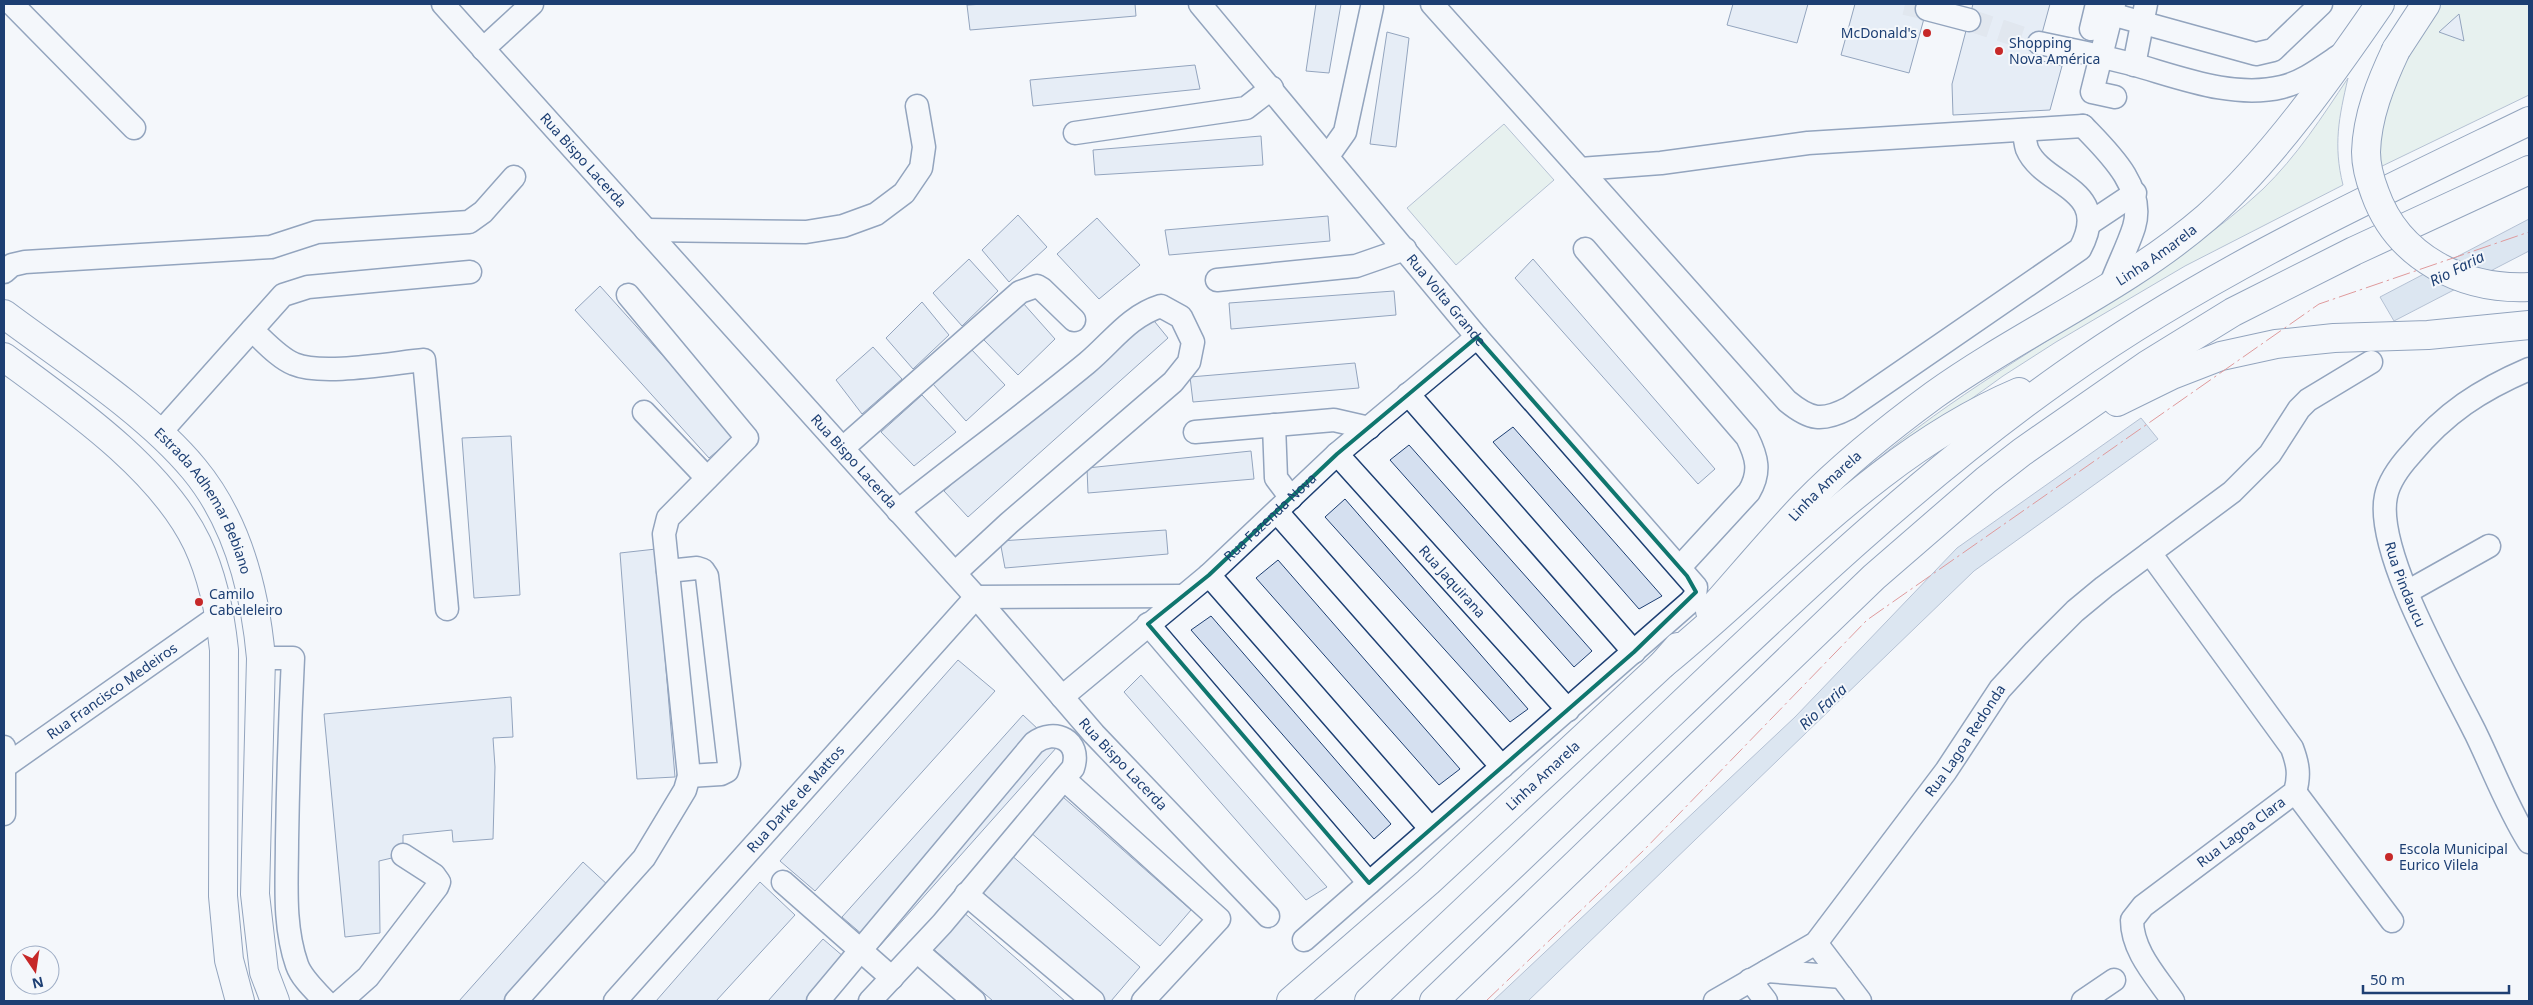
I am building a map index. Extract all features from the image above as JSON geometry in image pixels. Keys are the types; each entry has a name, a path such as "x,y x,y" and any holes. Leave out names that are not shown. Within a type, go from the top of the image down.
{"main road":[{"name":"Linha Amarela","path":"1291,1001 1428,882 1663,664 1804,504 1840,470 1936,394 2168,248 2208,216 2277,141 2350,49 2380,4"},
{"path":"2426,4 2396,50 2380,84 2370,120 2366,152 2369,176 2379,205 2389,224 2414,251 2433,266 2455,276 2502,286 2529,287"},
{"path":"1369,1001 1793,598 1868,530 1941,468 2067,372 2202,286 2346,210 2529,121"},
{"path":"1434,1001 1874,577 1986,480 2073,416 2147,365 2233,312 2354,251 2529,170"},
{"name":"Estrada Adhemar Bebiano","path":"4,314 120,401 159,434 194,469 212,494 227,521 247,573 259,628 262,658 255,894 264,972 275,1001"},
{"path":"2073,416 2127,398 2172,375 2221,356 2276,344 2334,338 2428,335 2529,325"},
{"name":"Estrada Adhemar Bebiano","path":"4,357 88,419 152,480 180,513 206,563 220,615 225,683 223,896 229,960 240,1001"},
{"path":"1663,664 1715,622 1852,497 1867,486 1934,438 1974,414 2067,372"}],"street":[{"path":"12,4 134,128"},
{"name":"Rua Bispo Lacerda","path":"443,4 955,573 1094,734 1268,916"},
{"path":"483,48 532,4"},
{"name":"Rua Volta Grande","path":"1200,4 1272,88 1477,337 1694,584 1696,592 1690,602 1634,652"},
{"path":"1432,4 1787,400 1799,411 1812,417 1835,415 1849,408 2069,258 2080,249 2090,223 2135,194"},
{"path":"2107,7 2145,13 2256,54 2273,50 2321,4"},
{"path":"1328,156 1345,132 1372,7"},
{"path":"2091,29 2107,7"},
{"path":"2083,126 2101,56 2107,7"},
{"path":"1927,9 1969,20"},
{"path":"2134,65 2145,13"},
{"path":"2039,42 2220,87 2249,90 2282,88 2306,78 2350,49"},
{"path":"1075,133 1246,108 1272,88"},
{"path":"2092,92 2115,97"},
{"path":"646,230 806,232 843,226 876,214 904,193 921,168 924,147 917,106"},
{"path":"1580,169 1661,163 1808,143 2083,126"},
{"path":"2083,126 2123,173 2135,194 2134,226 2111,284"},
{"path":"2023,130 2027,150 2041,166 2074,192 2085,205 2090,223"},
{"path":"4,272 25,262 271,247 317,232 469,222 483,212 514,177"},
{"path":"1585,249 1747,437 1754,452 1758,468 1756,480 1749,492 1680,567"},
{"path":"1217,280 1356,266 1405,250"},
{"path":"159,434 283,295 308,287 470,272"},
{"path":"842,448 1020,292 1037,286 1074,320"},
{"path":"516,1001 644,858 685,790 689,776 664,534 668,518 747,438 628,295"},
{"path":"898,511 1088,362 1131,321 1146,311 1161,306 1181,317 1193,342 1189,362 1173,382 1009,523 955,573"},
{"path":"252,330 293,364 307,368 328,369 424,360 446,609"},
{"name":"Rua Fazenda Nova","path":"1062,697 1209,575 1337,454 1477,337"},
{"name":"Rua Lagoa Redonda","path":"1715,1001 1816,943 1946,771 2000,689 2075,611 2232,492 2270,454 2299,409 2308,400 2371,362"},
{"name":"Rua Pindaucu","path":"2529,369 2503,380 2471,398 2433,428 2400,467 2386,496 2386,524 2393,555 2407,592 2529,842"},
{"path":"1304,940 1430,828 1634,652 1408,394"},
{"path":"644,412 707,478"},
{"path":"1195,432 1334,420 1369,428"},
{"path":"1274,425 1276,478 1284,505 1502,766"},
{"name":"Rua Jaquirana","path":"1337,454 1568,710"},
{"path":"2407,592 2489,546"},
{"name":"Rua Lagoa Clara","path":"2150,554 2292,748 2298,764 2299,778 2295,792 2143,906 2132,920 2132,933 2138,950 2173,1001"},
{"path":"668,571 697,568 703,570 707,576 729,764 727,771 721,774 689,776"},
{"path":"1209,575 1430,828"},
{"path":"976,597 1182,596"},
{"name":"Rua Darke de Mattos","path":"615,1001 976,597"},
{"name":"Rua Francisco Medeiros","path":"4,760 220,615"},
{"path":"1148,624 1369,883"},
{"path":"262,658 293,658 288,752 286,908 291,944 298,967 306,981 324,1001"},
{"path":"818,1001 1040,739 1049,735 1060,737 1073,747 1075,761 1073,768 917,951 870,1001"},
{"path":"4,760 4,814"},
{"path":"1064,779 1219,919 1144,1001"},
{"path":"2295,792 2392,921"},
{"path":"341,1001 368,977 437,887 439,882 434,875 403,855"},
{"path":"783,882 892,978"},
{"path":"966,894 1093,1001"},
{"path":"1816,943 1860,1001"},
{"path":"917,951 974,1001"},
{"path":"1766,1001 1759,975 1842,977"},
{"path":"2083,1001 2114,980"}],"highlighted area":[{"path":"1477,337 1687,576 1696,592 1634,652 1369,883 1148,624 1209,575 1337,454"}],"shaded area":[{"path":"2439,4 2529,4 2529,95 2376,169 2383,97"},
{"path":"2348,78 2338,131 2338,157 2343,185 2185,266 2056,342 2003,376 1888,459 1858,476 1887,451 1949,405 2150,275 2227,220 2263,189 2287,163"},
{"path":"1504,124 1554,180 1456,265 1407,208"}],"water":[{"name":"Rio Faria","path":"2529,219 2529,251 2394,321 2380,297"},
{"name":"Rio Faria","path":"2141,418 2158,439 1974,571 1528,1001 1493,1001 1795,717 1957,548"}],"building":[{"path":"1135,4 1136,16 970,30 967,5"},
{"path":"1316,4 1341,4 1329,73 1306,71"},
{"path":"1733,4 1808,4 1797,43 1727,25"},
{"path":"1855,4 1928,4 1909,73 1841,55"},
{"name":"Shopping Nova América","path":"1973,4 2050,4 2035,59 2062,66 2050,110 1953,115 1952,84"},
{"path":"2459,14 2464,41 2439,32"},
{"path":"1387,32 1409,38 1396,147 1370,144"},
{"path":"1195,65 1200,89 1033,106 1030,80"},
{"path":"1261,136 1263,165 1095,175 1093,150"},
{"path":"1018,215 1047,247 1009,282 982,250"},
{"path":"1328,216 1330,241 1169,255 1165,230"},
{"path":"1097,218 1140,265 1099,299 1057,254"},
{"path":"969,259 998,291 962,326 933,293"},
{"path":"1533,259 1715,469 1698,484 1515,278"},
{"path":"600,286 735,436 709,458 575,310"},
{"path":"1394,291 1396,315 1231,329 1229,303"},
{"path":"922,302 949,335 913,369 886,338"},
{"path":"1023,303 1055,339 1018,375 984,340"},
{"path":"1146,311 1168,338 968,517 944,491"},
{"path":"873,347 902,379 862,414 836,380"},
{"path":"971,349 1005,385 966,421 933,384"},
{"path":"1355,363 1359,388 1193,402 1190,377"},
{"path":"922,395 956,432 914,466 881,432"},
{"path":"1513,427 1662,596 1639,609 1493,442"},
{"path":"511,436 520,595 474,598 462,438"},
{"path":"1409,445 1592,651 1574,667 1390,460"},
{"path":"1251,451 1254,479 1088,493 1087,468"},
{"path":"1345,499 1528,709 1510,722 1325,517"},
{"path":"1166,530 1168,554 1005,568 1000,541"},
{"path":"656,549 675,777 637,779 620,553"},
{"path":"1278,560 1460,769 1439,785 1256,578"},
{"path":"1211,616 1391,824 1374,839 1191,630"},
{"path":"958,660 995,691 815,891 780,861"},
{"path":"1141,675 1327,887 1306,900 1124,692"},
{"path":"511,697 513,737 493,738 495,767 493,839 453,842 452,830 403,835 403,846 396,857 379,861 380,933 345,937 324,714"},
{"path":"1023,715 1057,747 878,948 842,917"},
{"path":"1063,797 1191,910 1160,946 1029,831"},
{"path":"1010,854 1140,967 1111,1001 1106,1001 980,890"},
{"path":"583,862 609,886 507,1001 459,1001"},
{"path":"760,882 795,915 716,1001 656,1001"},
{"path":"962,911 1065,1001 993,1001 930,946"},
{"path":"823,939 858,969 829,1001 768,1001"}],"tunnel":[{"path":"1905,4 1927,9"},
{"path":"1969,20 2039,43"}],"power":[{"path":"1486,1001 1643,851 1867,620 2319,304 2529,232"}],"place":[{"name":"McDonald's","path":"1927,33"},
{"name":"Shopping Nova América","path":"1999,51"},
{"name":"Camilo Cabeleleiro","path":"199,602"},
{"name":"Escola Municipal Eurico Vilela","path":"2389,857"}]}
